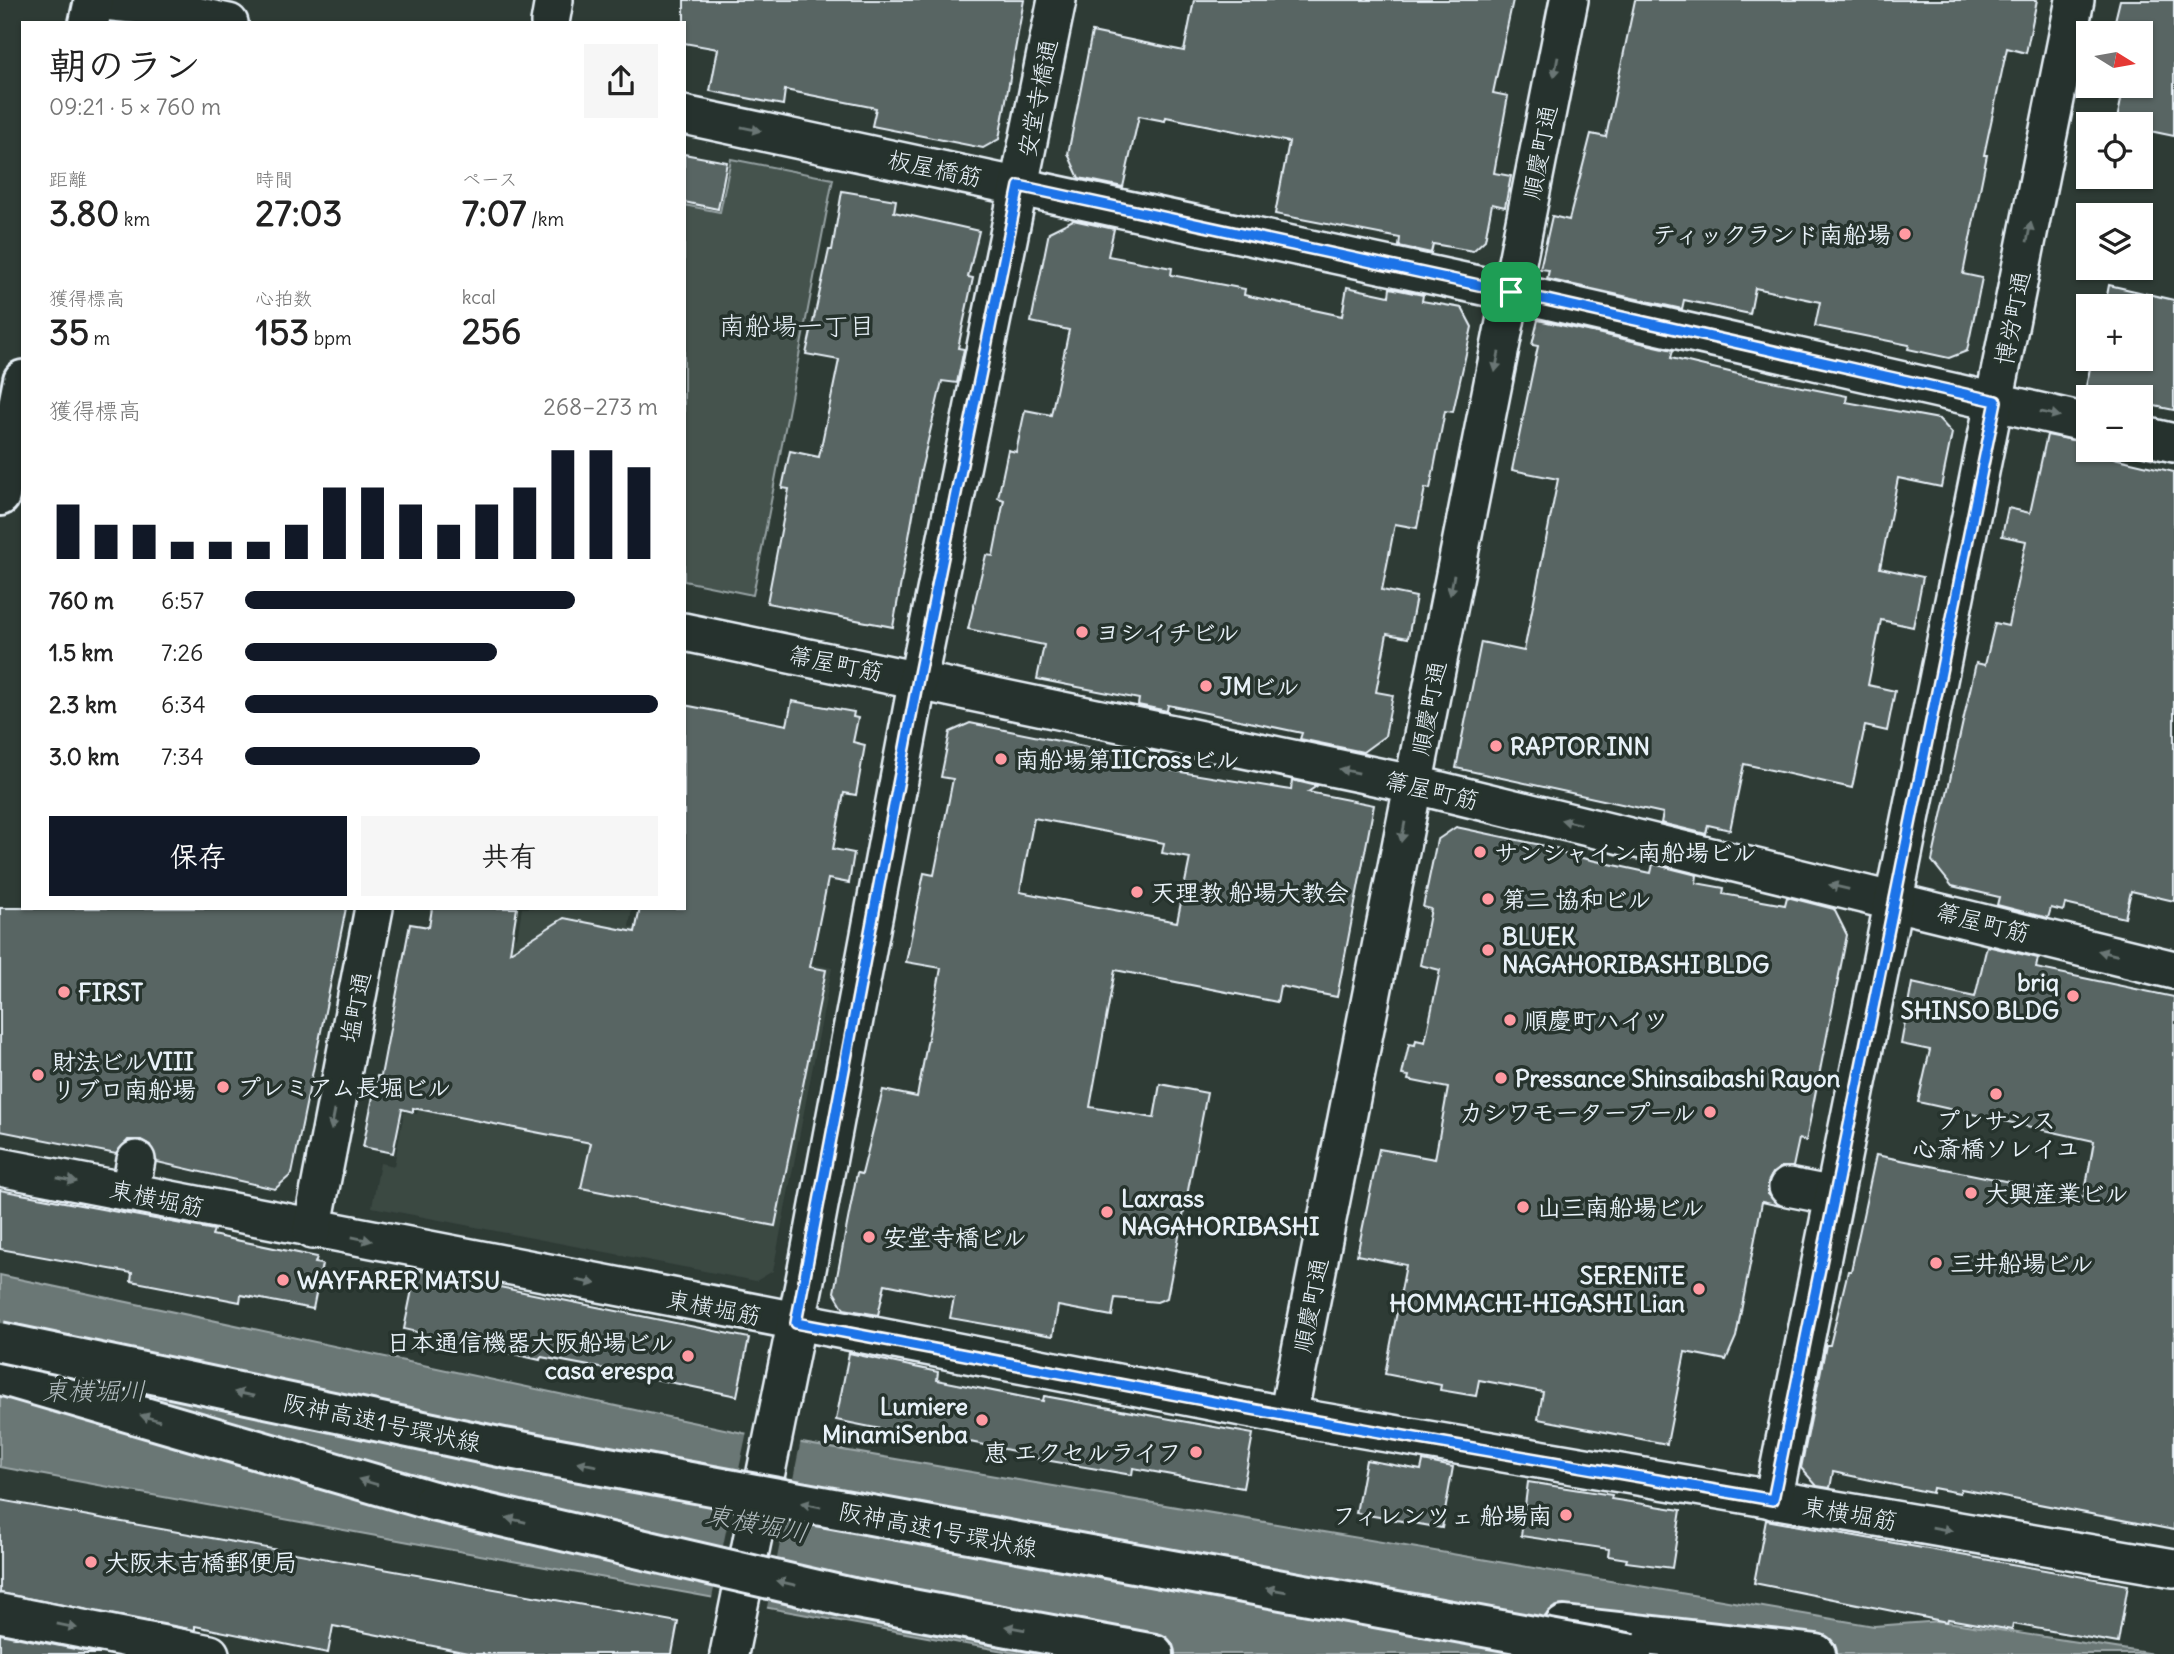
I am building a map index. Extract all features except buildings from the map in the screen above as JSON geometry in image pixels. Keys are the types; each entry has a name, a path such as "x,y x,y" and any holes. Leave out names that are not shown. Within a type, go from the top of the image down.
{"highway":[{"path":"89,21 93,0"},
{"path":"0,494 21,390"},
{"name":"阪神高速1号環状線","path":"0,1342 504,1448 1632,1654"},
{"path":"0,1375 433,1501 852,1598 1154,1654"},
{"path":"1333,1600 1816,1654"}],"street":[{"path":"93,0 143,5 219,21"},
{"path":"550,21 554,0"},
{"name":"安堂寺橋通","path":"729,1654 783,1391 918,679 1057,0"},
{"name":"順慶町通","path":"1288,1416 1570,0"},
{"name":"博労町通","path":"1773,1500 2075,0"},
{"name":"板屋橋筋","path":"686,115 1511,292 2076,419"},
{"path":"2153,438 2174,443"},
{"path":"0,494 21,495"},
{"name":"箒屋町筋","path":"686,632 1412,784 2174,970"},
{"name":"塩町通","path":"312,1230 374,910"},
{"name":"東横堀筋","path":"0,1167 133,1176 312,1230 796,1323 1288,1416 2174,1568"},
{"path":"1788,1187 1834,1196"},
{"path":"0,1613 210,1654"}],"shaded area":[{"path":"731,159 833,179 753,595 686,581 686,205 720,212"},
{"path":"522,910 632,910 629,927 832,968 773,1271 756,1281 372,1207 380,1163 394,1166 404,1112 417,1114 422,1084 505,936 517,938"}],"water":[{"name":"東横堀川","path":"0,1275 743,1433 1874,1626 1941,1621 2154,1654 1020,1654 0,1467"}],"pier":[{"path":"747,1431 801,1440 766,1612 711,1603"}],"place":[{"name":"ティックランド南船場","path":"1905,234"},
{"name":"ヨシイチビル","path":"1082,632"},
{"name":"JMビル","path":"1206,686"},
{"name":"RAPTOR INN","path":"1496,746"},
{"name":"南船場第IICrossビル","path":"1001,759"},
{"name":"サンシャイン南船場ビル","path":"1480,852"},
{"name":"天理教 船場大教会","path":"1137,892"},
{"name":"第二 協和ビル","path":"1488,899"},
{"name":"BLUEK NAGAHORIBASHI BLDG","path":"1488,950"},
{"name":"FIRST","path":"64,992"},
{"name":"briq SHINSO BLDG","path":"2073,996"},
{"name":"順慶町ハイツ","path":"1510,1020"},
{"name":"財法ビルVIII リブロ南船場","path":"38,1075"},
{"name":"Pressance Shinsaibashi Rayon","path":"1501,1078"},
{"name":"プレミアム長堀ビル","path":"223,1087"},
{"name":"プレサンス 心斎橋ソレイユ","path":"1996,1094"},
{"name":"カシワモータープール","path":"1710,1112"},
{"name":"大興産業ビル","path":"1971,1193"},
{"name":"山三南船場ビル","path":"1523,1207"},
{"name":"Laxrass NAGAHORIBASHI","path":"1107,1212"},
{"name":"安堂寺橋ビル","path":"869,1237"},
{"name":"三井船場ビル","path":"1936,1263"},
{"name":"WAYFARER MATSU","path":"283,1280"},
{"name":"SERENiTE HOMMACHI-HIGASHI Lian","path":"1699,1289"},
{"name":"日本通信機器大阪船場ビル casa erespa","path":"688,1356"},
{"name":"Lumiere MinamiSenba","path":"982,1420"},
{"name":"恵 エクセルライフ","path":"1196,1452"},
{"name":"フィレンツェ 船場南","path":"1566,1515"},
{"name":"大阪末吉橋郵便局","path":"91,1562"}],"district":[{"name":"南船場一丁目","path":"797,325"}],"route":[{"path":"1019,186 1511,292 1996,401 1773,1500 1288,1416 796,1323 918,679 1019,186"}]}
